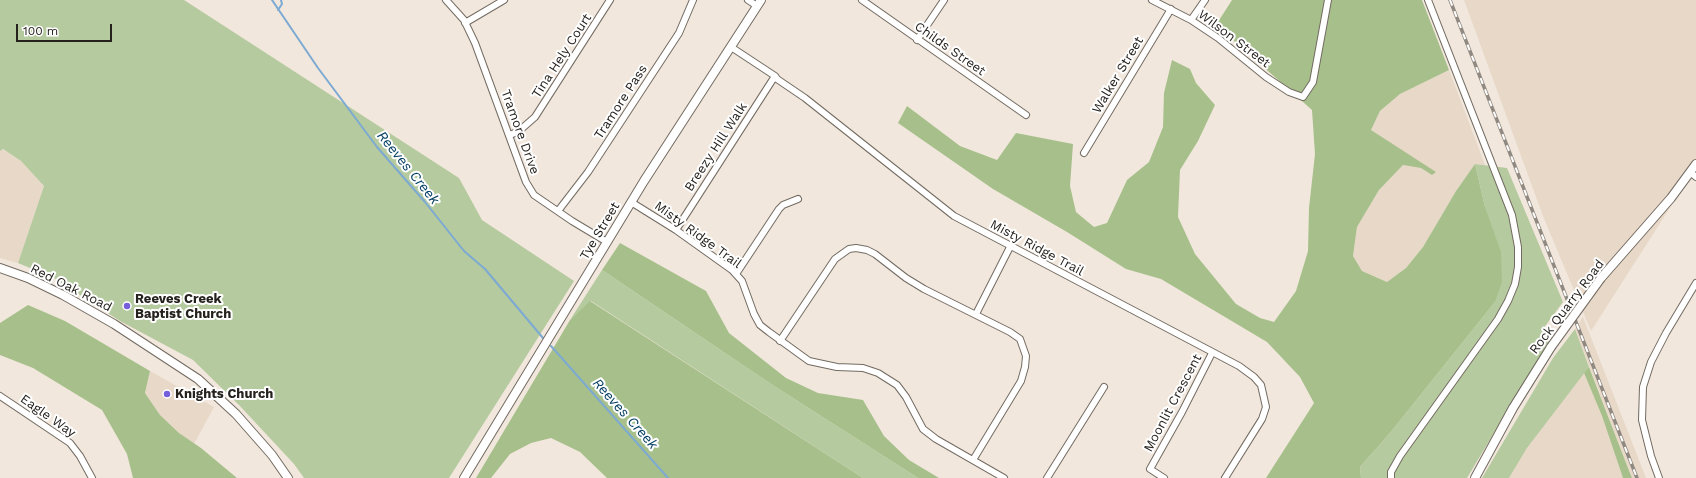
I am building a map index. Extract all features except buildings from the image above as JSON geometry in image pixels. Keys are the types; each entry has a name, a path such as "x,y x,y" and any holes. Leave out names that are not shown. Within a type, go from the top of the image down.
{"street":[{"name":"Tramore Drive","path":"446,0 465,23 475,43 510,135 512,148 526,182 534,194 572,221 607,242"},
{"path":"465,23 504,0"},
{"name":"Tina Hely Court","path":"510,135 519,131 536,117 610,0"},
{"name":"Tramore Pass","path":"558,211 588,172 679,33 693,0"},
{"path":"748,0 759,3"},
{"name":"Childs Street","path":"862,0 1026,115"},
{"path":"918,40 944,0"},
{"name":"Wilson Street","path":"1152,0 1191,20 1218,38 1266,77 1289,92 1303,97 1313,82 1328,0"},
{"path":"1191,20 1205,0"},
{"path":"1391,478 1391,472 1400,456 1498,319 1515,284 1518,267 1518,247 1512,215 1428,0"},
{"name":"Tye Street","path":"464,478 631,202 759,3"},
{"name":"Walker Street","path":"1084,152 1171,9"},
{"name":"Misty Ridge Trail","path":"731,47 775,76 954,216 1010,247 1239,366 1254,376 1261,385 1266,407 1262,419 1225,478"},
{"name":"Breezy Hill Walk","path":"676,230 775,76"},
{"name":"Rock Quarry Road","path":"1475,478 1513,408 1551,347 1601,278 1693,175 1696,164"},
{"path":"736,274 779,209 783,205 798,199"},
{"name":"Misty Ridge Trail","path":"631,202 676,230 732,270 742,281 754,314 760,325 780,341 809,361 837,367 863,368 878,373 897,385 906,397 923,429 936,439 1004,478"},
{"path":"976,314 1010,247"},
{"path":"780,341 834,259 841,253 849,249 856,248 867,250 875,254 906,278 924,289 1010,332 1020,339 1026,356 1025,367 1020,381 973,460"},
{"name":"Red Oak Road","path":"0,268 28,278 64,295 114,324 198,378 236,414 272,455 288,478"},
{"path":"1659,478 1651,456 1642,420 1642,387 1651,362 1660,344 1696,283"},
{"name":"Moonlit Crescent","path":"1164,478 1150,469 1182,412 1212,353"},
{"path":"1047,478 1104,387"},
{"name":"Eagle Way","path":"0,396 70,444 80,456 92,478"}],"shaded area":[{"path":"1464,0 1696,0 1696,167 1591,331 1543,216"},
{"path":"1449,70 1485,165 1475,164 1456,191 1423,247 1406,268 1387,282 1362,271 1353,256 1357,227 1379,190 1403,165 1421,168 1431,175 1371,130 1380,111 1400,94"},
{"path":"2,149 21,161 44,186 18,263 0,258 0,151"},
{"path":"1583,317 1646,478 1632,478 1575,329"},
{"path":"150,371 214,407 194,444 179,433 160,415 145,393"},
{"path":"1584,373 1602,416 1623,478 1509,478 1527,448"}],"green space":[{"path":"0,0 184,0 459,178 482,220 574,281 449,478 304,478 294,464 239,405 193,360 120,321 54,278 18,263 44,186 21,161 3,149 0,151"},
{"path":"1232,0 1422,0 1449,70 1400,94 1380,111 1371,130 1436,172 1432,175 1421,168 1403,165 1379,190 1357,227 1353,256 1362,271 1387,282 1406,268 1423,247 1456,191 1475,164 1485,207 1501,252 1502,282 1495,302 1390,433 1360,467 1361,478 1266,478 1314,403 1300,377 1267,342 1161,279 1126,269 1067,232 993,189 898,123 907,106 960,146 997,160 1016,133 1073,144 1070,186 1076,212 1094,227 1107,223 1127,180 1149,162 1163,127 1164,93 1172,60 1190,69 1196,83 1215,105 1198,141 1180,170 1178,217 1195,254 1236,304 1260,318 1274,322 1296,291 1308,251 1309,208 1315,154 1312,110 1216,25"},
{"path":"1475,164 1507,168 1563,302 1543,329 1549,341 1467,478 1361,478 1360,467 1390,433 1495,302 1485,207"},
{"path":"620,243 706,291 729,333 786,378 818,393 863,400 884,436 909,460 939,478 918,478 771,384 602,270"},
{"path":"602,270 771,384 918,478 863,478 591,301 570,320"},
{"path":"590,301 863,478 607,478 580,452 551,438 531,443 510,454 491,478 476,478 570,320"},
{"path":"28,305 65,321 150,371 145,393 160,415 179,433 201,448 237,478 133,478 127,454 102,410 33,368 0,355 0,323"},
{"path":"1575,329 1589,367 1527,448 1509,478 1482,478 1553,358"},
{"path":"1589,367 1632,478 1623,478 1602,416 1584,373"}],"waterway":[{"name":"Reeves Creek","path":"272,0 318,68 377,147 425,202 464,251 485,269 543,338"},
{"path":"278,10 282,4 281,0"},
{"name":"Reeves Creek","path":"551,346 668,478"}],"railway":[{"path":"1450,0 1637,478"}],"place":[{"name":"Reeves Creek Baptist Church","path":"127,306"},
{"name":"Knights Church","path":"167,394"}]}
